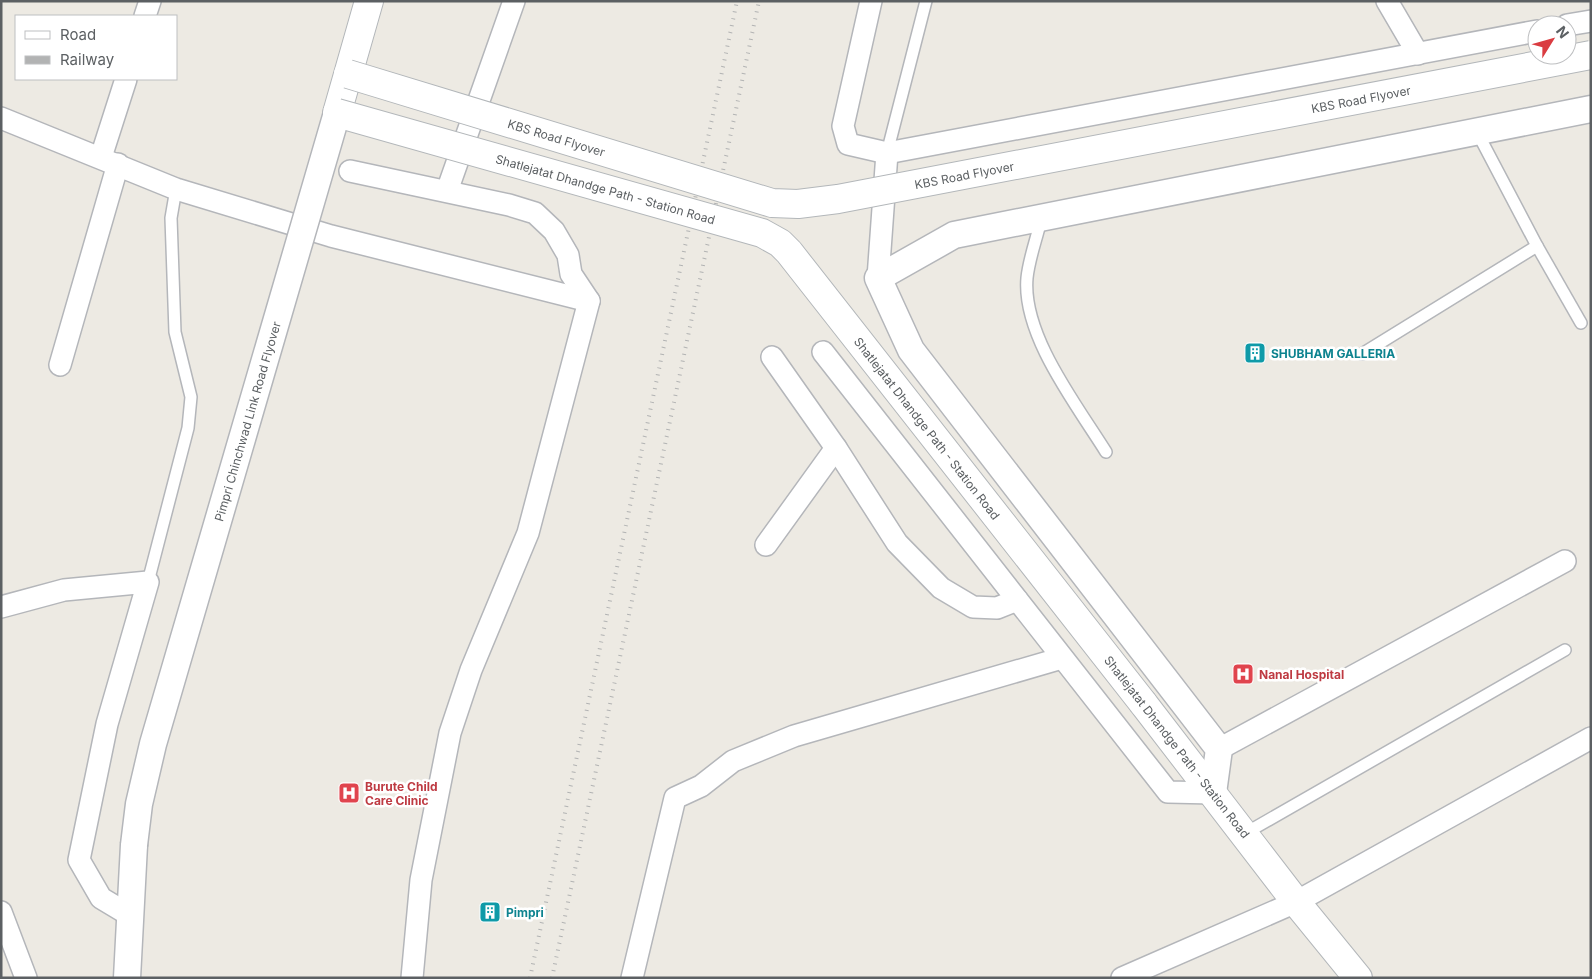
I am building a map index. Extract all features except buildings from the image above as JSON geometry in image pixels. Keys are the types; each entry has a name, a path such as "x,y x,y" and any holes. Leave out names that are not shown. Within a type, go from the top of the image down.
{"main road":[{"name":"Pimpri Chinchwad Link Road Flyover","path":"337,113 369,1"},
{"name":"KBS Road Flyover","path":"348,74 772,203 798,204 838,199 1591,55"},
{"name":"Shatlejatat Dhandge Path - Station Road","path":"337,113 762,233 780,243 808,275 1296,902 1358,978"}],"street":[{"path":"145,15 150,1"},
{"path":"447,192 514,1"},
{"path":"872,1 843,126 848,144 887,154 1527,33"},
{"path":"1387,1 1418,54"},
{"path":"1577,24 1591,21"},
{"path":"60,365 110,161 126,80"},
{"path":"878,278 954,235 1591,110"},
{"name":"Pimpri Chinchwad Link Road Flyover","path":"127,978 134,845 139,804 158,726 337,113"},
{"path":"1,118 176,189 331,236 589,301"},
{"path":"823,352 1168,792 1213,793 1219,749 911,350 878,278 887,154"},
{"path":"350,171 509,205 535,214 554,231 568,255 571,274 589,301 528,533 471,670 450,733 421,880 412,978"},
{"path":"772,357 836,448 898,542 942,588 973,606 997,608 1017,600"},
{"path":"766,545 836,448"},
{"path":"1219,749 1565,561"},
{"path":"1,607 64,590 148,582 107,724 79,860 102,898 131,916"},
{"path":"632,978 675,798 701,786 732,761 794,736 1062,658"},
{"path":"1122,978 1296,902 1591,738"},
{"path":"1,912 26,978"}],"lane":[{"path":"887,154 926,1"},
{"path":"1477,132 1537,246 1581,323"},
{"path":"148,582 188,428 191,397 175,332 171,218 176,189"},
{"path":"1041,219 1028,278 1029,311 1038,340 1106,452"},
{"path":"1362,354 1537,246"},
{"path":"1244,834 1565,650"}],"railway":[{"path":"530,978 737,1"},
{"path":"552,978 759,1"}],"place":[{"name":"SHUBHAM GALLERIA","path":"1255,353"},
{"name":"Nanal Hospital","path":"1243,674"},
{"name":"Burute Child Care Clinic","path":"349,793"},
{"name":"Pimpri","path":"490,912"}]}
